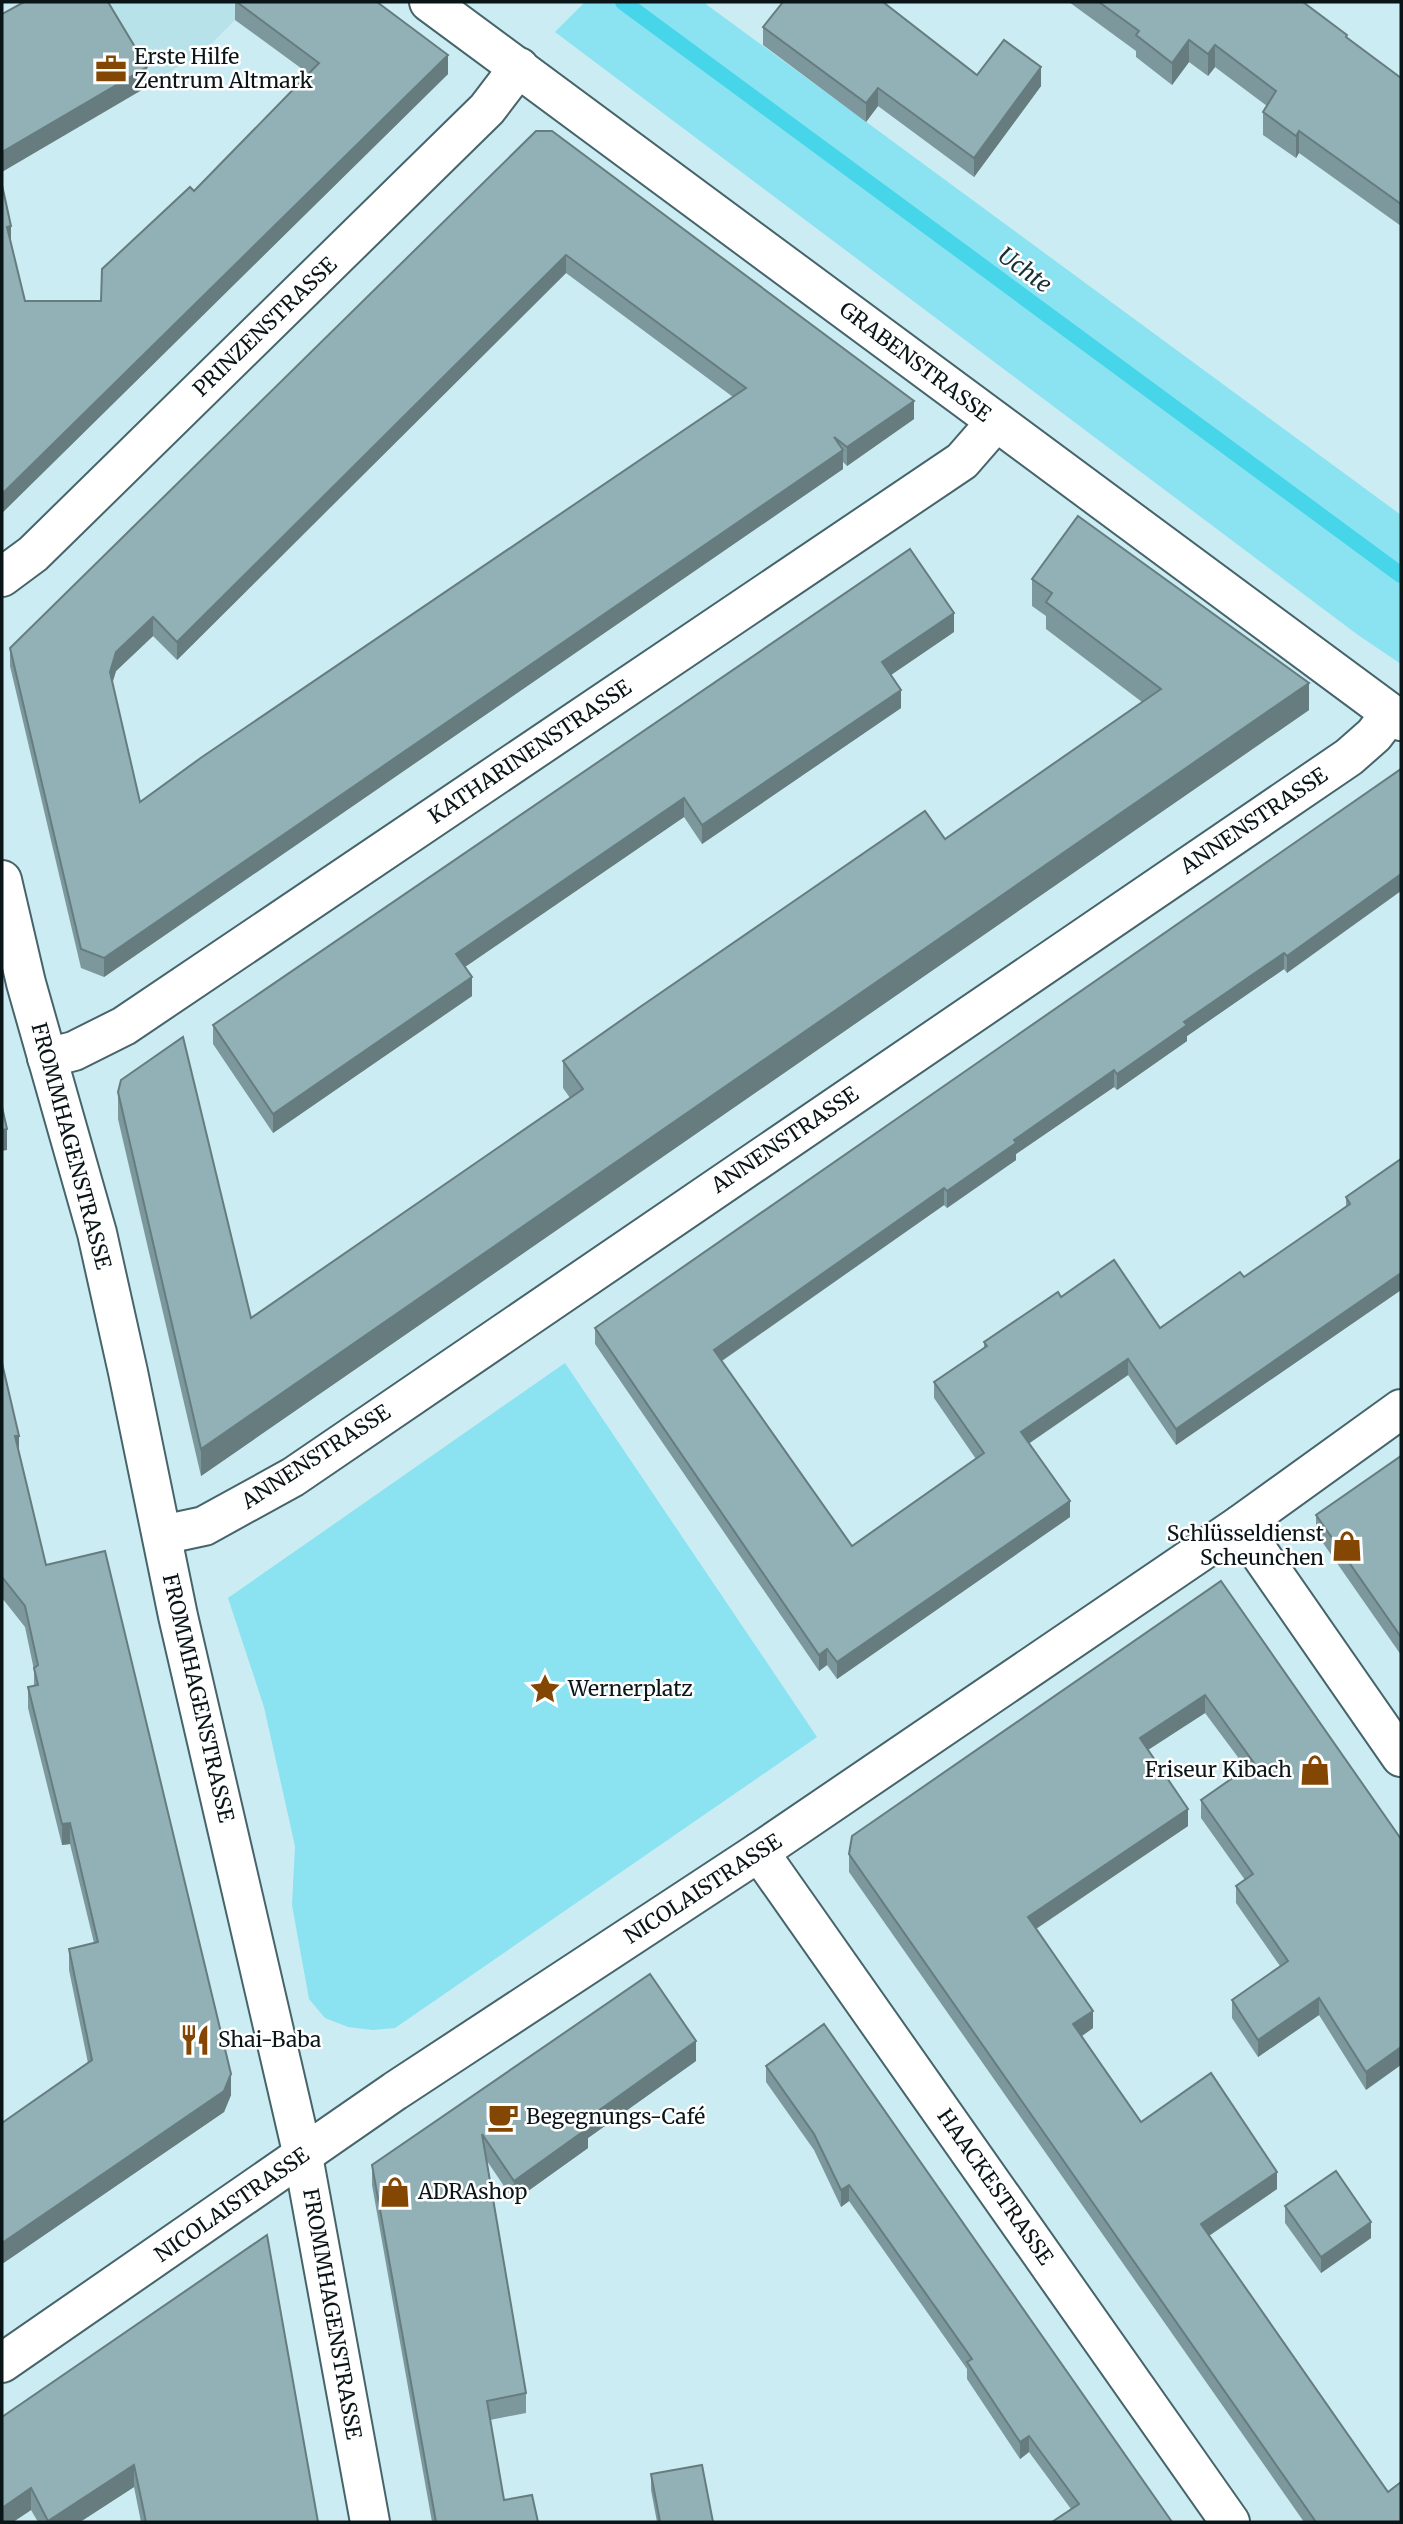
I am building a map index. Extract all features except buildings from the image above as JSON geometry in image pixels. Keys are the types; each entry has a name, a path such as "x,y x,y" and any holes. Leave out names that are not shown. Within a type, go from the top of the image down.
{"street":[{"name":"GRABENSTRASSE","path":"429,2 1396,718"},
{"name":"PRINZENSTRASSE","path":"2,578 33,554 487,109 519,67"},
{"name":"KATHARINENSTRASSE","path":"47,1059 96,1041 136,1018 962,461 996,422"},
{"name":"ANNENSTRASSE","path":"162,1535 204,1526 293,1477 1349,757 1396,718"},
{"name":"FROMMHAGENSTRASSE","path":"2,880 47,1059 97,1234 178,1616 303,2156 370,2522"},
{"name":"NICOLAISTRASSE","path":"2,2363 398,2090 759,1852 1240,1525 1401,1409"},
{"path":"1240,1525 1401,1757"},
{"name":"HAACKESTRASSE","path":"759,1852 1230,2522"}],"shaded area":[{"name":"Erste Hilfe Zentrum Altmark","path":"58,2 248,2 235,20 204,51 80,126 20,23"},
{"path":"585,2 703,2 1401,515 1401,664 1358,635 555,32"},
{"name":"Wernerplatz","path":"565,1363 817,1737 395,2028 373,2030 348,2027 325,2018 309,1999 292,1905 295,1846 264,1707 228,1598"}],"waterway":[{"name":"Uchte","path":"623,2 1401,575"}],"place":[{"name":"Erste Hilfe Zentrum Altmark","path":"111,69"},
{"name":"Schlüsseldienst Scheunchen","path":"1347,1546"},
{"name":"Wernerplatz","path":"545,1689"},
{"name":"Friseur Kibach","path":"1315,1770"},
{"name":"Shai-Baba","path":"195,2040"},
{"name":"Begegnungs-Café","path":"503,2117"},
{"name":"ADRAshop","path":"395,2192"}]}
